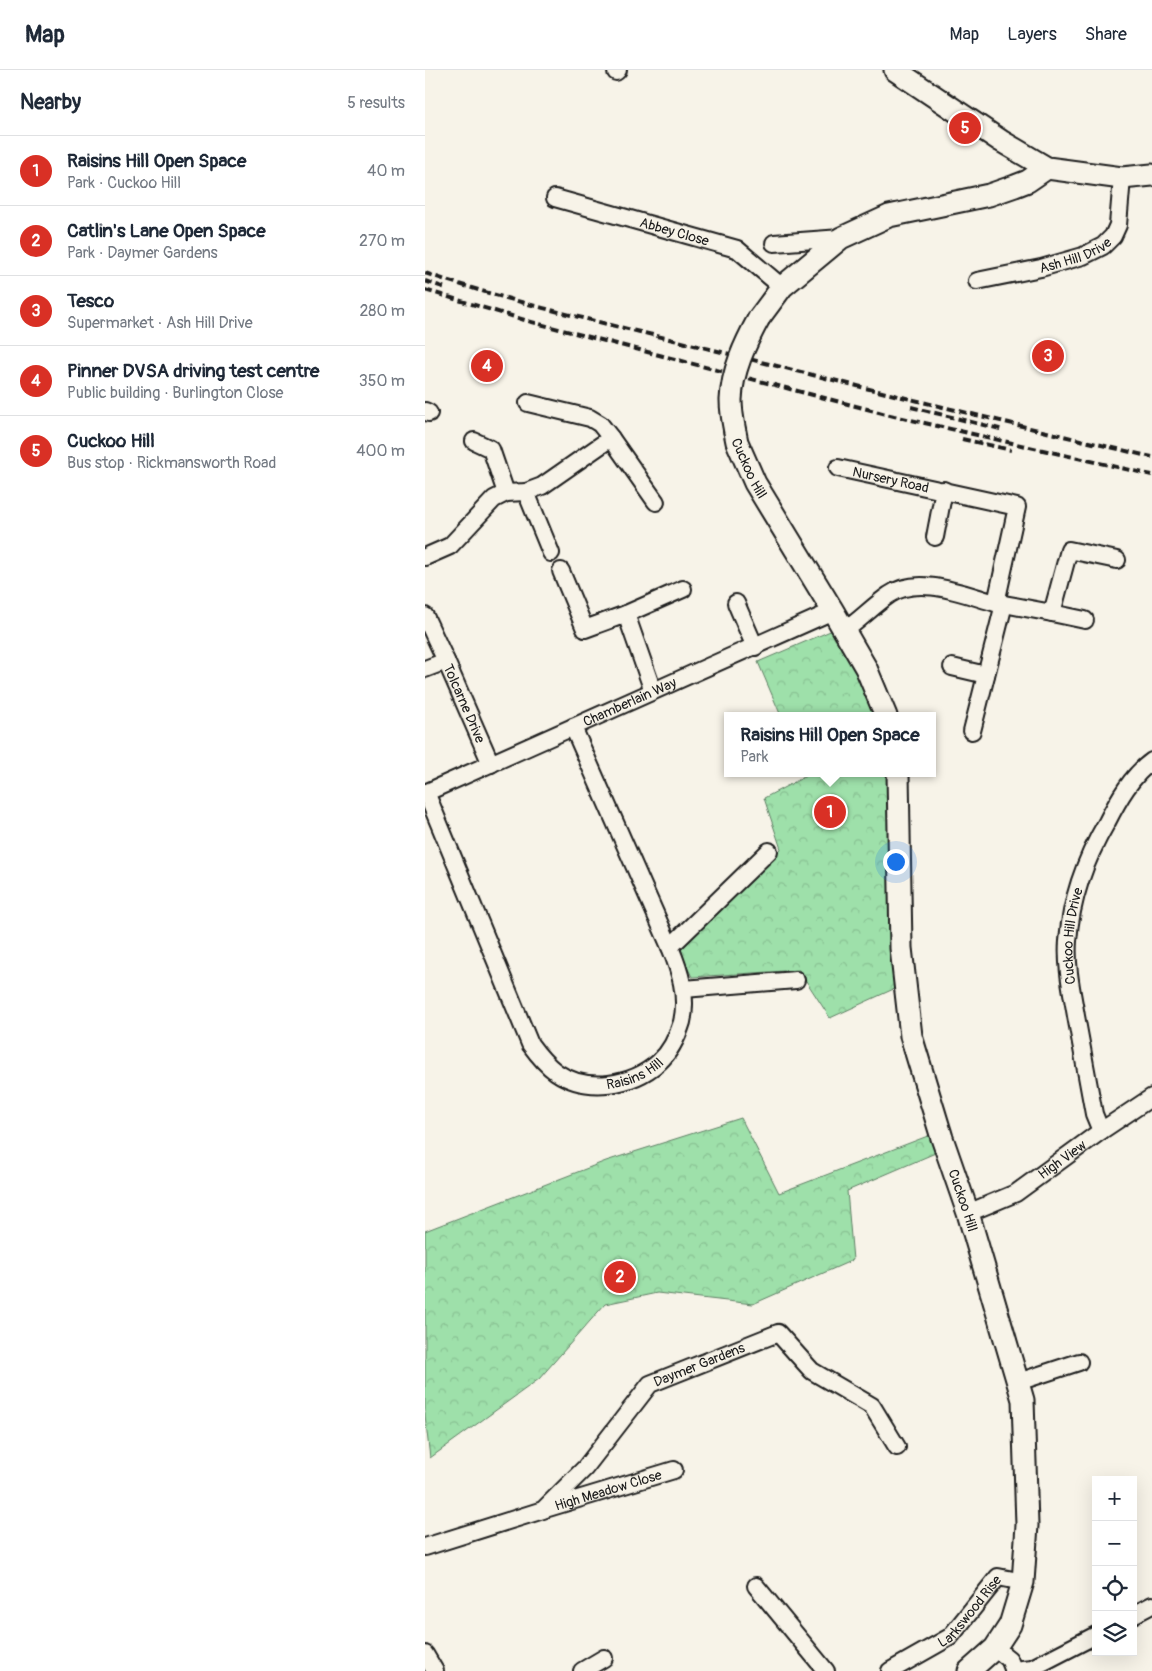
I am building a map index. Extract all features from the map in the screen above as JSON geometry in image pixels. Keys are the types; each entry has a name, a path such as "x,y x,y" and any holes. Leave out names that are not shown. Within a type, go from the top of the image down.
{"main road":[{"path":"895,70 1001,141 1047,168 1122,178 1152,175"},
{"name":"Cuckoo Hill","path":"883,712 866,668 755,483 737,442 731,401 736,369 746,342 759,318 782,288 841,238 889,216 989,194 1015,186 1029,181 1047,168"},
{"name":"Cuckoo Hill","path":"898,777 901,948 911,1036 968,1213 1023,1400 1027,1526 1023,1582 1010,1625 995,1648 969,1671"}],"street":[{"name":"Ash Hill Drive","path":"977,282 1041,268 1083,256 1103,246 1113,236 1118,225 1122,178"},
{"name":"Abbey Close","path":"555,198 737,249 782,288"},
{"path":"774,242 841,238"},
{"path":"528,403 590,418 600,424 656,502"},
{"path":"425,557 450,546 494,499 505,493 526,492 543,486 611,438"},
{"path":"474,441 491,450 505,493"},
{"name":"Nursery Road","path":"838,468 1017,507 986,675 972,731"},
{"name":"Nursery Road","path":"935,537 944,490"},
{"path":"526,492 551,553"},
{"path":"1052,614 1069,550 1117,560"},
{"path":"561,572 585,629 626,614 683,588"},
{"path":"844,631 861,620 891,593 912,586 932,586 1000,604 1085,620"},
{"path":"736,603 755,647"},
{"name":"Chamberlain Way","path":"426,793 833,611"},
{"path":"626,614 653,691"},
{"name":"Tolcarne Drive","path":"425,616 491,764"},
{"path":"425,669 446,661"},
{"path":"952,667 986,675"},
{"name":"Raisins Hill","path":"426,793 530,1044 541,1060 557,1073 577,1082 597,1085 623,1082 643,1073 661,1061 674,1042 682,1021 684,989 680,971 670,947 573,727"},
{"name":"Cuckoo Hill Drive","path":"1101,1131 1094,1114 1069,977 1068,941 1074,904 1088,859 1119,799 1144,766 1152,761"},
{"path":"670,947 769,850"},
{"path":"684,989 796,980"},
{"name":"High View","path":"968,1213 1016,1193 1101,1131 1152,1098"},
{"name":"Daymer Gardens","path":"425,1547 543,1510 585,1468 650,1384 778,1333 812,1371 872,1406 897,1447"},
{"path":"1018,1382 1079,1362"},
{"name":"High Meadow Close","path":"543,1510 674,1470"},
{"name":"Larkswood Rise","path":"890,1671 950,1636 998,1577 1023,1582"},
{"path":"756,1586 826,1671"},
{"path":"1137,1613 1152,1606"},
{"path":"995,1648 1009,1659 1014,1671 1032,1668 1092,1637"},
{"path":"425,1654 435,1671"},
{"path":"582,1671 605,1658"}],"green space":[{"path":"835,629 873,704 875,712 779,712 758,662"},
{"path":"804,777 889,777 898,987 830,1018 799,970 692,977 679,950 781,849 764,798"},
{"path":"741,1118 779,1193 933,1134 940,1151 847,1191 853,1260 753,1304 657,1293 605,1304 539,1379 430,1458 425,1415 425,1231 606,1161"}],"railway":[{"path":"425,273 491,294 559,312 1152,457"},
{"path":"425,281 446,288"},
{"path":"425,290 528,321 894,416 1152,475"},
{"path":"911,407 1004,430"},
{"path":"962,439 1011,450"}],"place":[{"name":"Cuckoo Hill","path":"965,128"},
{"name":"Tesco","path":"1048,356"},
{"name":"Pinner DVSA driving test centre","path":"487,366"},
{"name":"Raisins Hill Open Space","path":"830,812"},
{"name":"Catlin's Lane Open Space","path":"620,1277"}]}
